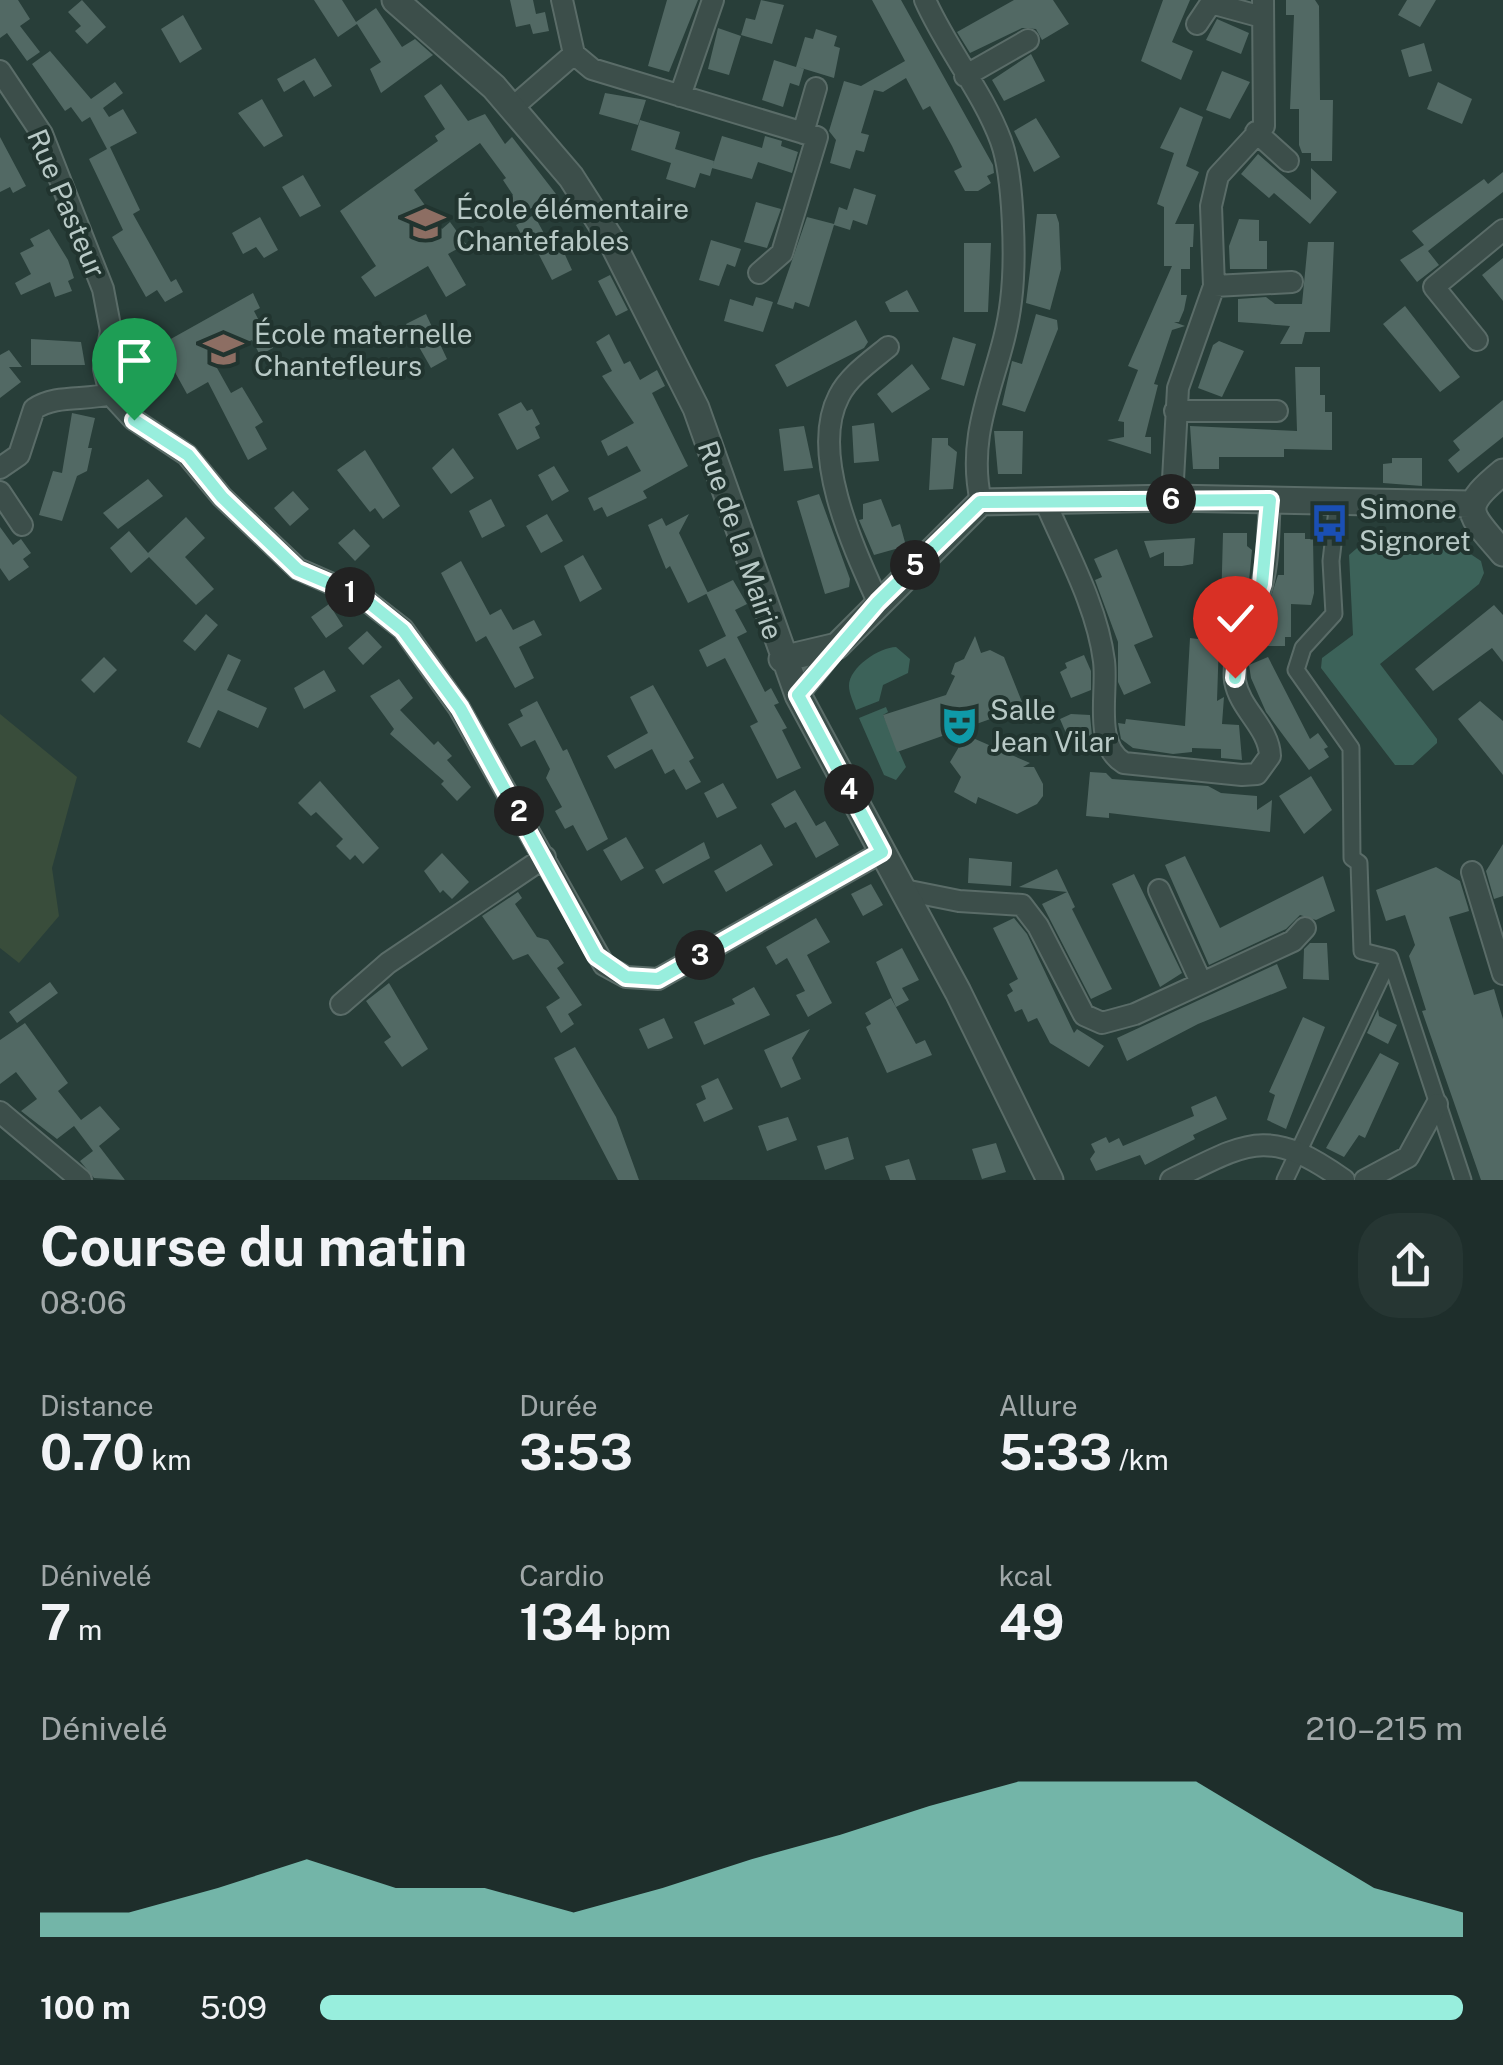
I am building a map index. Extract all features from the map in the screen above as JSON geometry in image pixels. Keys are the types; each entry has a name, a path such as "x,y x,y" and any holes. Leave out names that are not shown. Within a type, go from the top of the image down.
{"street":[{"name":"Rue de la Mairie","path":"395,0 512,108 571,177 610,238 696,408 782,660 798,695 904,890 1050,1180"},
{"path":"562,0 574,54 592,69 810,136"},
{"path":"680,96 713,0"},
{"path":"925,0 1000,139 1010,175 1011,302 976,440 975,476 980,502"},
{"path":"1172,498 1178,388 1214,286 1211,206 1218,176 1264,126 1263,9 1211,4 1198,24"},
{"path":"966,76 1028,40"},
{"path":"512,108 574,54"},
{"name":"Rue Pasteur","path":"0,72 42,134 103,289 111,330 104,369 110,394"},
{"path":"759,273 782,254 810,136 816,88"},
{"path":"1256,132 1288,160"},
{"path":"1477,340 1434,287 1503,230"},
{"path":"1214,286 1292,282"},
{"path":"878,602 858,565 837,490 829,456 829,425 839,394 888,347"},
{"path":"0,468 19,455 34,409 56,399 84,401 110,394 134,420 188,455 222,497 298,570 362,597 403,630 460,708 596,956 626,977 658,979 882,852"},
{"path":"1174,411 1276,411"},
{"path":"1503,472 1474,495 1471,504 1474,517 1503,553"},
{"path":"0,492 22,525"},
{"path":"798,695 878,602 980,502 1172,498 1471,504"},
{"path":"1044,500 1084,591 1100,640 1105,736 1113,757 1124,764 1242,775 1257,774 1270,756 1266,737 1246,710 1235,678 1237,657 1262,584 1270,500"},
{"path":"1338,501 1332,561 1334,614 1303,648 1296,670 1351,748 1352,858 1359,863 1362,951 1390,958"},
{"path":"782,660 837,646"},
{"path":"341,1004 388,963 544,857"},
{"path":"1472,872 1503,974"},
{"path":"904,890 959,901 1022,905 1038,926 1084,1016 1102,1023 1134,1014 1200,980 1293,941 1305,928"},
{"path":"1159,890 1200,980"},
{"path":"1390,958 1463,1180"},
{"path":"1285,1180 1390,958"},
{"path":"1366,1180 1408,1157 1437,1104"},
{"path":"0,1112 80,1180"},
{"path":"1171,1180 1246,1144 1264,1142 1344,1180"}],"shaded area":[{"path":"1363,543 1460,547 1481,561 1484,573 1479,584 1380,664 1437,739 1413,765 1395,765 1321,668 1322,658 1353,635 1349,555"},
{"path":"896,647 910,659 908,673 883,685 879,701 856,710 849,686 854,672 874,654"},
{"path":"886,707 888,712 883,715 906,767 896,780 884,775 859,718"},
{"path":"0,714 77,777 52,868 59,916 19,963 0,948"}],"building":[{"path":"0,0 18,0 30,19 20,26 40,52 27,61 7,33 0,38"},
{"path":"82,0 106,27 87,44 75,31 81,26 68,12"},
{"path":"314,0 342,0 356,22 376,8 402,47 415,39 433,55 381,93 370,69 381,62 357,24 338,37"},
{"path":"510,0 533,0 536,14 545,12 549,31 533,34 530,24 516,27"},
{"path":"667,0 698,0 669,72 648,66"},
{"path":"761,0 784,5 772,44 741,35 746,18 755,20"},
{"path":"872,0 901,0 993,165 994,173 987,176 991,183 978,191 965,191 954,171 962,167 952,146 930,106 923,110 906,78 883,92 874,90 861,133 869,135 864,152 856,150 850,169 830,163 836,140 829,131 844,81 861,86 905,61"},
{"path":"1014,0 1053,0 1069,24 1042,40 1036,29 1022,28 970,53 957,32"},
{"path":"1163,0 1190,0 1172,42 1193,51 1181,80 1141,61"},
{"path":"1286,0 1315,0 1319,6 1320,100 1333,100 1332,161 1311,161 1311,153 1302,153 1299,145 1299,109 1290,109 1294,15 1286,15"},
{"path":"1407,0 1436,0 1420,27 1398,15"},
{"path":"183,15 202,49 180,63 161,29"},
{"path":"1217,19 1249,33 1241,54 1206,40"},
{"path":"718,28 741,36 729,75 708,69"},
{"path":"816,29 837,36 834,46 840,48 834,78 798,67 804,69 799,86 790,83 783,107 762,100 774,60 796,67 805,37 813,39"},
{"path":"1424,43 1432,71 1409,77 1401,50"},
{"path":"50,51 91,99 115,82 123,93 103,108 109,117 123,109 137,133 110,147 140,210 133,214 171,282 176,279 183,292 165,302 157,290 146,297 112,237 123,230 89,159 107,149 90,117 82,122 71,107 65,111 32,64"},
{"path":"1031,54 1045,81 1004,101 992,80"},
{"path":"315,58 332,86 314,97 304,80 284,92 277,79"},
{"path":"1222,71 1250,82 1230,119 1206,110"},
{"path":"1438,82 1472,99 1462,124 1427,109"},
{"path":"441,84 468,121 485,114 505,144 512,137 556,194 521,214 510,198 513,195 503,180 506,178 480,143 414,190 442,229 450,222 466,244 448,254 466,285 446,297 428,266 375,297 361,277 376,266 340,211 438,141 435,136 445,129 424,96"},
{"path":"605,93 646,100 638,125 599,114"},
{"path":"262,99 283,136 264,147 238,113"},
{"path":"1180,107 1203,117 1186,166 1199,172 1175,224 1194,224 1193,247 1190,269 1181,269 1181,295 1187,295 1184,310 1179,322 1174,322 1185,326 1172,330 1154,384 1158,385 1145,437 1151,437 1151,454 1107,440 1124,437 1124,422 1118,421 1138,370 1128,366 1172,266 1164,266 1164,207 1157,204 1174,153 1160,148"},
{"path":"1036,118 1060,157 1034,172 1014,131"},
{"path":"640,120 680,132 675,149 714,161 710,176 700,173 695,188 666,179 671,163 631,150"},
{"path":"722,136 762,148 765,136 782,141 781,146 798,152 792,173 758,162 752,179 712,168"},
{"path":"0,137 26,186 13,193 10,187 0,192"},
{"path":"1258,154 1311,200 1311,168 1337,192 1310,224 1274,193 1269,198 1241,174"},
{"path":"1503,172 1503,192 1428,251 1439,265 1417,282 1400,260 1424,245 1412,231 1484,179 1488,184"},
{"path":"303,175 321,206 300,217 282,187"},
{"path":"854,188 876,195 867,225 853,220 850,230 834,225 809,307 795,302 793,309 777,304 807,217 834,224 839,207 847,210"},
{"path":"756,202 781,209 767,248 744,242"},
{"path":"1037,214 1056,214 1059,223 1061,269 1050,310 1026,303"},
{"path":"534,215 553,250 561,246 572,270 552,280 536,249 531,252 516,225"},
{"path":"260,217 278,250 264,258 256,247 243,254 232,233"},
{"path":"1239,219 1259,220 1259,241 1267,241 1267,269 1230,269 1229,246"},
{"path":"49,229 68,260 74,278 68,281 72,291 55,297 50,282 21,295 15,283 31,274 20,253 34,246 30,239"},
{"path":"711,240 741,249 735,267 727,264 719,286 699,280"},
{"path":"1308,242 1334,242 1330,332 1305,332 1302,344 1280,344 1290,326 1238,322 1238,299 1266,297 1275,304 1302,304"},
{"path":"964,243 991,243 988,312 964,312"},
{"path":"1503,258 1503,301 1482,275"},
{"path":"610,275 628,310 616,316 598,281"},
{"path":"907,290 919,312 890,312 885,302"},
{"path":"253,293 260,308 254,311 273,348 260,355 252,340 212,359 231,393 242,387 263,422 255,427 267,449 248,460 208,382 187,394 160,345"},
{"path":"756,297 773,302 763,332 724,321 730,299 753,306"},
{"path":"1405,306 1460,377 1440,392 1383,324"},
{"path":"426,314 447,359 431,368 406,324"},
{"path":"1036,314 1057,320 1058,329 1025,412 1002,405 1012,361 1022,364"},
{"path":"856,320 868,342 864,348 787,387 775,365"},
{"path":"609,334 624,364 630,361 640,380 657,370 665,386 652,393 688,466 643,491 647,498 607,517 602,507 594,511 588,498 641,471 627,446 608,456 601,441 634,423 602,376 612,371 596,342"},
{"path":"953,337 976,344 964,386 941,379"},
{"path":"31,339 81,342 85,365 31,365"},
{"path":"1219,341 1244,351 1222,397 1198,388 1213,345"},
{"path":"9,350 22,367 9,367 21,382 0,398 0,355"},
{"path":"912,364 930,389 892,413 877,394"},
{"path":"1295,367 1320,367 1320,395 1325,395 1325,412 1332,412 1332,450 1284,449 1284,457 1219,457 1219,469 1193,469 1190,426 1297,431"},
{"path":"1503,400 1503,437 1458,473 1448,460 1460,450 1453,441"},
{"path":"521,402 527,411 532,409 540,424 535,427 540,438 517,450 498,414"},
{"path":"72,413 95,418 87,471 77,476 62,521 39,515 53,471 62,473"},
{"path":"874,423 879,461 854,463 852,426"},
{"path":"804,426 813,468 784,471 779,429"},
{"path":"994,431 1023,431 1022,474 998,474"},
{"path":"932,438 948,438 948,445 957,452 953,489 929,490"},
{"path":"453,448 474,478 451,494 432,468"},
{"path":"365,450 400,506 383,519 375,508 370,512 337,470"},
{"path":"1392,458 1422,458 1422,486 1383,483 1383,464 1392,463"},
{"path":"554,466 569,491 552,501 538,475"},
{"path":"148,479 163,496 118,529 103,513"},
{"path":"293,491 309,509 290,526 274,508"},
{"path":"819,494 850,579 849,587 825,594 797,501"},
{"path":"491,499 505,526 482,538 469,511"},
{"path":"881,499 892,527 900,524 906,546 874,555 859,520 863,519 863,504"},
{"path":"547,514 563,541 541,553 526,526"},
{"path":"689,514 679,533 708,593 688,603 670,566 666,569 648,525 662,518 666,526"},
{"path":"186,517 205,538 185,557 214,589 196,605 149,557 131,573 110,548 129,531 148,553"},
{"path":"0,527 13,545 21,539 31,553 23,559 29,567 9,581 0,568"},
{"path":"354,529 370,546 355,561 338,543"},
{"path":"1223,533 1247,533 1247,546 1252,550 1249,581 1234,620 1226,619 1221,608"},
{"path":"1284,533 1305,533 1305,539 1313,539 1314,593 1311,605 1291,604 1291,637 1285,637 1285,646 1262,646 1262,624 1278,575 1284,575"},
{"path":"1195,538 1193,564 1182,566 1164,566 1164,552 1150,558 1144,541"},
{"path":"1117,549 1153,637 1134,645 1151,683 1124,695 1118,682 1118,642 1095,580 1102,577 1094,559"},
{"path":"583,555 602,589 580,602 564,566"},
{"path":"461,561 490,615 501,609 513,630 534,620 542,635 519,647 534,678 515,688 486,636 476,642 441,573"},
{"path":"733,580 747,604 735,610 747,632 737,637 765,692 771,688 779,703 774,705 787,728 782,730 801,768 777,779 750,726 758,722 725,658 707,667 699,650 726,636 706,593"},
{"path":"329,604 343,626 326,638 311,617"},
{"path":"1494,605 1503,615 1503,662 1492,648 1433,691 1415,669"},
{"path":"1199,609 1220,610 1217,701 1224,697 1222,724 1239,725 1242,760 1221,758 1221,749 1192,748 1192,752 1173,754 1133,748 1121,739 1118,723 1125,724 1126,719 1185,726 1190,638 1198,639"},
{"path":"206,614 218,625 195,651 183,641"},
{"path":"367,631 382,647 363,665 348,648"},
{"path":"975,636 981,653 990,650 1004,657 1024,707 897,752 883,715 946,695 955,676 951,674 955,663 964,659"},
{"path":"228,654 241,660 227,690 267,708 258,728 218,710 200,748 187,742"},
{"path":"1084,655 1091,671 1091,690 1071,698 1060,672 1067,668 1065,663"},
{"path":"104,657 117,670 94,693 81,680"},
{"path":"1268,657 1310,739 1318,733 1328,747 1324,749 1329,757 1309,770 1266,712 1251,678 1249,665"},
{"path":"324,670 336,691 304,709 294,688"},
{"path":"399,679 413,698 400,710 434,745 438,741 452,756 447,760 471,787 457,801 441,784 444,781 390,734 394,729 370,696"},
{"path":"653,685 694,758 689,761 701,782 686,790 674,769 665,774 652,749 615,769 607,756 648,733 630,697"},
{"path":"537,701 563,751 567,749 608,839 587,851 573,825 565,829 555,811 562,807 546,778 550,769 535,740 521,747 508,724 523,716 520,710"},
{"path":"1480,701 1503,721 1503,775 1458,719"},
{"path":"1071,714 1090,715 1092,736 1071,745 1060,719"},
{"path":"966,735 1030,763 1023,767 1034,767 1043,784 1043,796 1037,804 1017,814 978,797 976,804 954,792 961,777 950,762"},
{"path":"1090,772 1106,773 1112,779 1208,786 1221,793 1257,796 1257,810 1272,800 1270,832 1109,813 1109,818 1086,816"},
{"path":"1311,776 1332,810 1304,834 1279,796"},
{"path":"320,781 379,848 363,864 355,855 350,860 336,846 343,839 316,812 311,816 298,803"},
{"path":"723,783 737,808 717,818 704,793"},
{"path":"795,790 816,826 825,821 839,845 816,858 796,822 785,828 771,804"},
{"path":"626,837 644,868 621,881 603,850"},
{"path":"704,842 710,858 663,884 655,870"},
{"path":"761,844 773,865 726,892 714,871"},
{"path":"1503,844 1503,896 1494,899 1486,871"},
{"path":"442,853 469,882 452,899 443,890 440,893 424,871"},
{"path":"1185,856 1220,928 1323,876 1335,911 1316,920 1300,915 1286,929 1209,965 1165,865"},
{"path":"969,858 1012,862 1011,886 968,883"},
{"path":"1436,867 1460,881 1468,907 1469,911 1449,917 1474,995 1494,989 1503,1019 1503,1180 1481,1180 1422,1011 1426,1010 1409,956 1415,945 1405,915 1386,921 1376,890"},
{"path":"1057,869 1075,907 1072,909 1112,989 1091,999 1042,904 1067,892 1019,887"},
{"path":"1134,874 1182,973 1160,987 1112,884"},
{"path":"871,884 883,905 863,916 851,894"},
{"path":"518,892 522,898 515,904 537,937 548,940 564,963 557,968 582,1005 568,1014 574,1024 561,1033 546,1007 560,998 528,954 513,960 482,916"},
{"path":"816,918 830,942 807,955 832,1003 808,1017 796,995 805,991 787,958 776,965 766,947"},
{"path":"1014,918 1027,934 1074,1033 1077,1029 1104,1046 1089,1067 1050,1043 1037,1018 1028,1022 1022,1009 1015,1012 1007,995 1013,991 1009,984 1018,979 993,928"},
{"path":"1310,943 1327,943 1329,980 1303,979 1304,949"},
{"path":"902,948 919,980 902,988 909,1000 896,1007 876,962"},
{"path":"1277,964 1287,988 1198,1024 1127,1061 1117,1038"},
{"path":"50,982 58,993 17,1023 9,1012"},
{"path":"389,983 428,1049 402,1067 384,1042 391,1037 366,1001"},
{"path":"754,987 770,1015 704,1045 694,1022 735,1004 732,999"},
{"path":"891,998 916,1044 925,1040 932,1055 887,1073 866,1027 871,1024 865,1013"},
{"path":"1378,1009 1379,1016 1397,1025 1388,1044 1367,1033"},
{"path":"1303,1017 1325,1027 1286,1129 1267,1120 1275,1095 1269,1092"},
{"path":"664,1018 673,1038 648,1049 639,1029"},
{"path":"25,1023 68,1083 58,1091 81,1120 100,1106 120,1129 99,1146 125,1180 94,1178 80,1161 93,1151 74,1126 57,1139 21,1111 37,1099 16,1072 0,1084 0,1040"},
{"path":"810,1029 792,1058 801,1079 781,1088 764,1050"},
{"path":"575,1047 616,1117 639,1180 618,1180 554,1058"},
{"path":"1380,1053 1399,1063 1365,1138 1359,1135 1344,1157 1326,1148"},
{"path":"718,1078 733,1109 704,1122 696,1104 706,1099 701,1086"},
{"path":"1216,1096 1227,1119 1193,1135 1195,1139 1145,1165 1140,1155 1096,1171 1090,1159 1095,1152 1091,1144 1106,1137 1109,1143 1119,1138 1123,1146 1194,1116 1191,1107"},
{"path":"788,1117 797,1140 767,1151 758,1126"},
{"path":"848,1137 854,1159 825,1170 817,1146"},
{"path":"996,1143 1006,1172 982,1179 972,1149"},
{"path":"909,1159 916,1180 890,1180 885,1166"}],"place":[{"name":"École élémentaire Chantefables","path":"426,224"},
{"name":"École maternelle Chantefleurs","path":"224,349"},
{"name":"Simone Signoret","path":"1329,524"},
{"name":"Salle Jean Vilar","path":"960,725"}],"route":[{"path":"134,420 188,455 222,497 298,570 362,597 403,630 460,708 596,956 626,977 658,979 882,852 798,695 878,602 980,502 1270,500 1262,584 1237,657 1235,678"}]}
